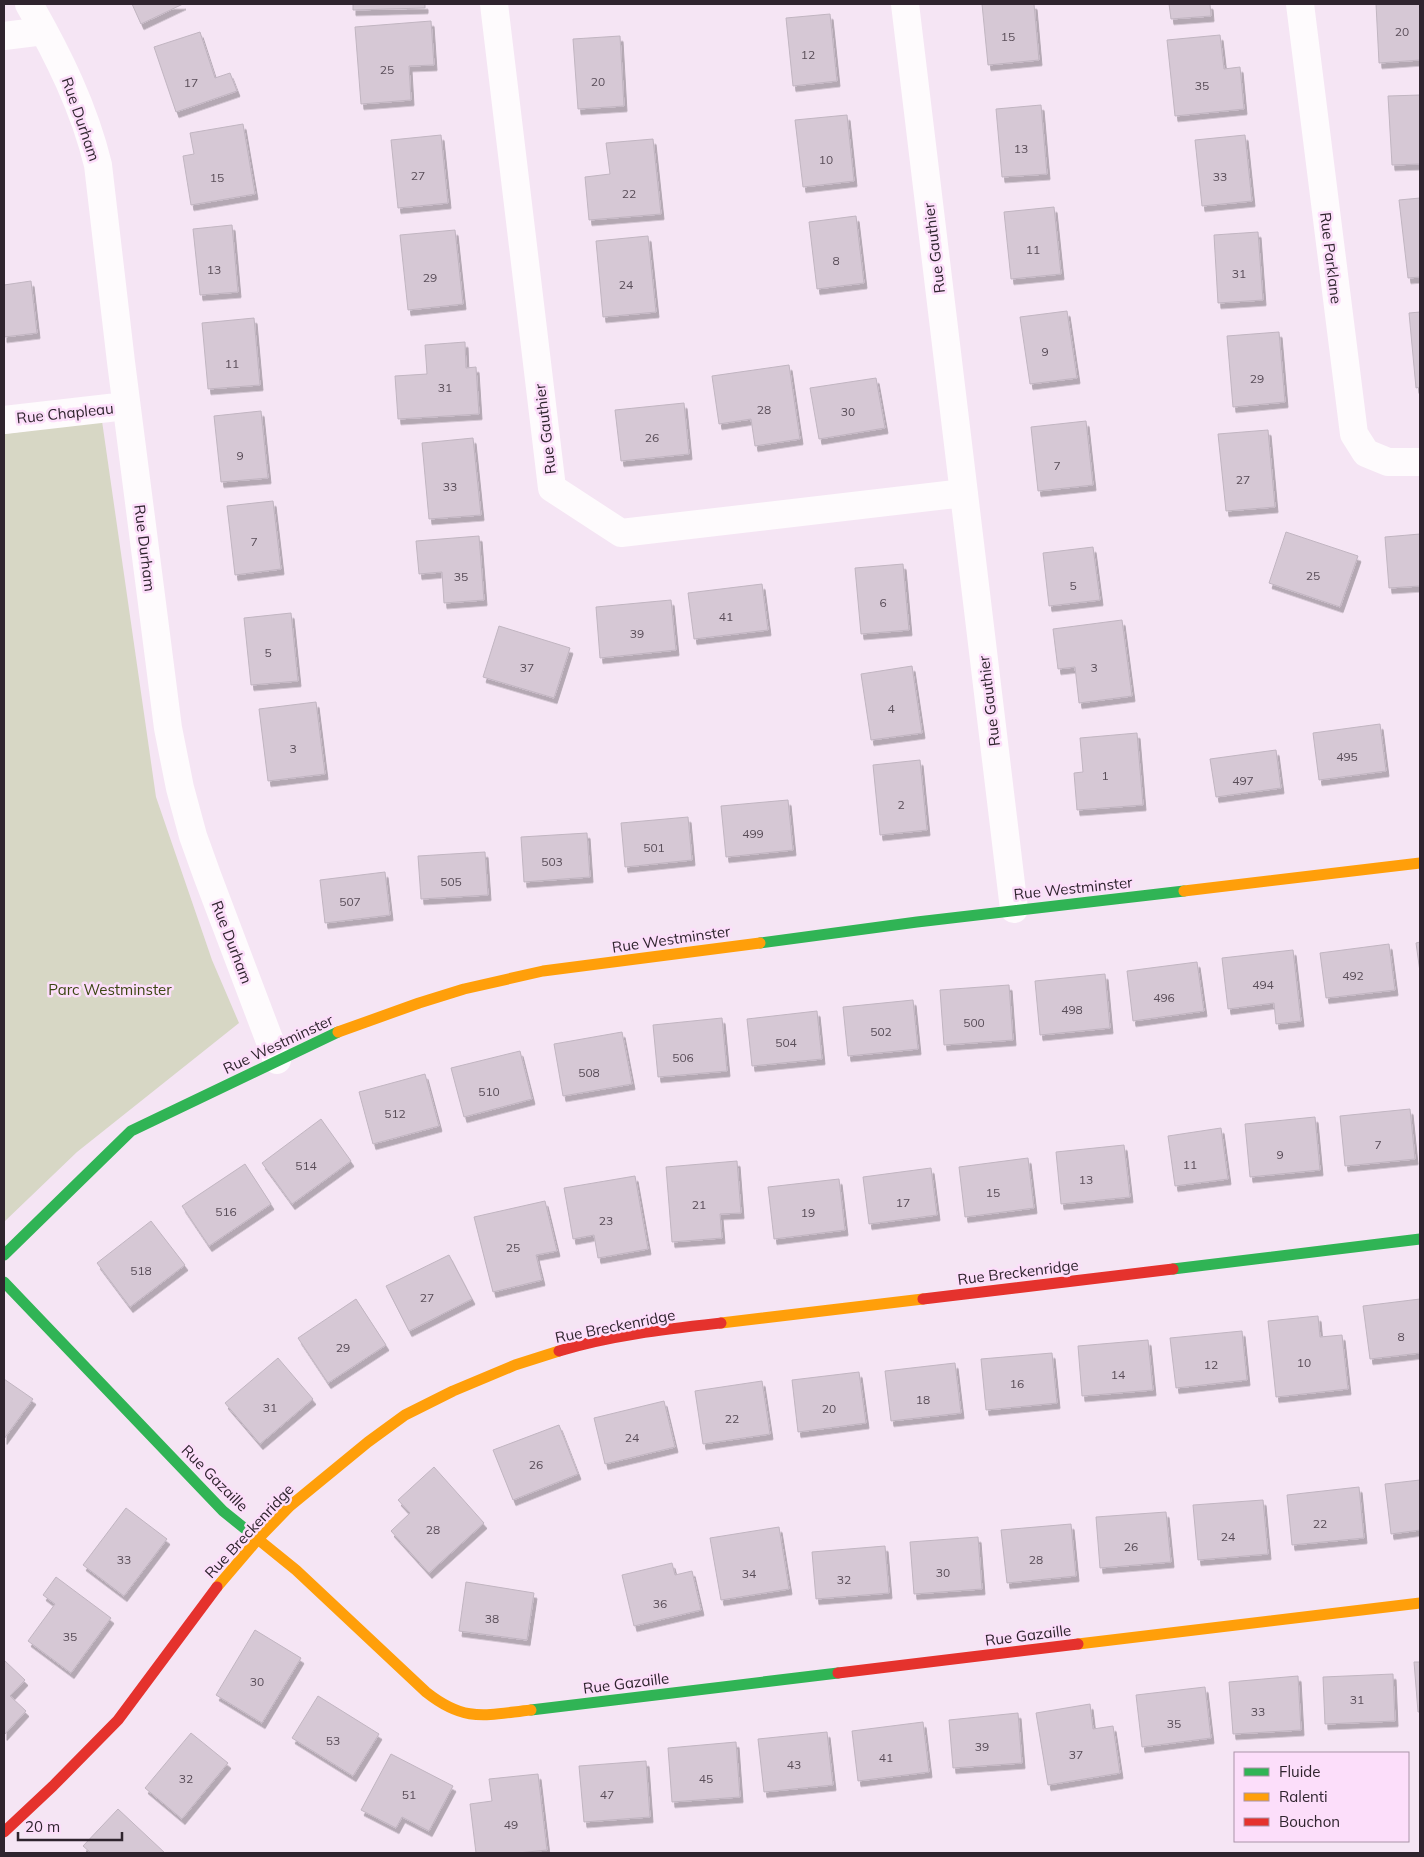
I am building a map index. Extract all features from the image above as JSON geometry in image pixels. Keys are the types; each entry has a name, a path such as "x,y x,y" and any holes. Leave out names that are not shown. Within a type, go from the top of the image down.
{"street":[{"name":"Rue Durham","path":"29,4 62,64 82,110 98,165 126,406 167,718 180,788 193,836 277,1060"},
{"name":"Rue Gauthier","path":"494,4 552,488 621,533 964,493"},
{"name":"Rue Gauthier","path":"905,4 1014,909"},
{"name":"Rue Parklane","path":"1300,4 1354,434 1366,453 1388,462 1420,462"},
{"path":"4,36 44,31"},
{"name":"Rue Chapleau","path":"4,420 126,406"},
{"name":"Rue Westminster","path":"4,1255 131,1130 334,1034 419,1003 543,971 1014,909 1420,863"},
{"name":"Rue Breckenridge","path":"4,1832 53,1786 118,1720 229,1571 290,1506 368,1442 405,1416 453,1390 515,1364 576,1346 645,1332 1420,1239"},
{"name":"Rue Gazaille","path":"4,1282 223,1511 296,1570 426,1692 443,1705 460,1714 479,1716 1420,1602"}],"green space":[{"name":"Parc Westminster","path":"102,421 156,797 212,960 239,1023 77,1152 4,1222 4,434"}],"building":[{"path":"132,4 183,4 141,24"},
{"path":"353,4 425,4 425,8 353,10"},
{"path":"982,4 1034,4 1039,60 988,65"},
{"path":"1169,4 1210,4 1211,16 1171,19"},
{"path":"1376,4 1420,4 1420,60 1379,63"},
{"path":"830,14 837,81 793,86 786,18"},
{"path":"431,21 434,65 409,66 411,100 361,104 355,27"},
{"path":"200,32 215,78 230,73 237,91 176,112 154,47"},
{"path":"1220,35 1224,69 1240,67 1244,109 1175,116 1167,40"},
{"path":"620,36 624,106 578,109 573,39"},
{"path":"1420,95 1420,164 1392,165 1388,96"},
{"path":"1041,105 1047,174 1002,177 996,109"},
{"path":"847,115 854,181 803,187 795,120"},
{"path":"243,124 255,194 191,205 183,156 194,154 190,133"},
{"path":"441,135 448,203 398,208 391,140"},
{"path":"1245,135 1252,201 1202,206 1195,140"},
{"path":"653,139 661,214 589,220 585,177 610,174 606,143"},
{"path":"1420,198 1420,277 1408,278 1399,200"},
{"path":"1054,207 1061,274 1011,279 1004,212"},
{"path":"856,216 864,283 817,289 809,222"},
{"path":"232,225 238,292 200,295 193,229"},
{"path":"455,230 463,304 408,310 400,235"},
{"path":"1258,232 1263,300 1218,303 1214,235"},
{"path":"648,236 656,312 603,317 596,241"},
{"path":"31,281 37,333 4,337 4,285"},
{"path":"1067,311 1077,378 1030,384 1020,317"},
{"path":"1420,312 1420,387 1416,388 1409,313"},
{"path":"254,318 260,385 208,389 202,323"},
{"path":"1279,332 1285,402 1233,407 1227,336"},
{"path":"465,342 466,368 476,367 479,414 398,419 395,376 427,374 425,345"},
{"path":"789,365 800,439 755,446 751,419 719,424 712,376"},
{"path":"876,378 885,428 819,439 810,388"},
{"path":"684,403 689,454 621,461 615,410"},
{"path":"261,411 268,478 221,482 214,416"},
{"path":"1086,421 1093,485 1038,491 1031,427"},
{"path":"1268,430 1275,507 1226,511 1218,434"},
{"path":"473,438 481,515 429,519 422,443"},
{"path":"273,501 281,569 235,575 227,506"},
{"path":"1286,532 1358,556 1340,607 1269,583"},
{"path":"1420,534 1420,586 1389,588 1385,537"},
{"path":"479,536 484,600 444,603 442,572 419,574 416,541"},
{"path":"1093,547 1100,600 1049,606 1043,553"},
{"path":"903,564 909,630 861,634 855,568"},
{"path":"762,584 768,630 694,639 688,593"},
{"path":"671,600 676,650 600,658 596,607"},
{"path":"291,613 298,681 251,685 244,618"},
{"path":"1122,620 1132,696 1079,703 1075,667 1058,669 1053,629"},
{"path":"499,626 570,648 554,698 483,677"},
{"path":"912,666 922,733 871,740 861,674"},
{"path":"316,702 325,774 268,781 259,709"},
{"path":"1380,724 1386,771 1319,780 1313,733"},
{"path":"1137,733 1143,805 1077,810 1074,773 1083,772 1080,738"},
{"path":"1276,750 1281,788 1216,797 1210,759"},
{"path":"920,760 927,830 880,835 873,765"},
{"path":"788,800 793,850 726,857 721,806"},
{"path":"688,817 692,860 625,867 621,823"},
{"path":"587,833 590,877 524,882 521,837"},
{"path":"485,852 488,895 421,899 418,856"},
{"path":"385,872 390,915 325,923 320,880"},
{"path":"1420,942 1420,972 1416,943"},
{"path":"1389,944 1395,990 1326,998 1320,953"},
{"path":"1293,950 1301,1021 1276,1024 1274,1003 1228,1009 1222,958"},
{"path":"1197,962 1204,1011 1133,1021 1127,971"},
{"path":"1105,974 1110,1028 1040,1035 1035,981"},
{"path":"1009,985 1013,1040 944,1045 940,990"},
{"path":"913,1000 918,1049 848,1056 843,1007"},
{"path":"817,1011 822,1059 752,1066 747,1019"},
{"path":"722,1018 727,1071 658,1077 653,1025"},
{"path":"622,1032 632,1084 563,1096 554,1044"},
{"path":"520,1051 532,1099 464,1117 451,1068"},
{"path":"425,1074 439,1126 373,1144 359,1092"},
{"path":"1410,1109 1415,1159 1345,1166 1340,1116"},
{"path":"1315,1117 1320,1170 1250,1177 1245,1124"},
{"path":"321,1119 351,1161 292,1204 262,1163"},
{"path":"1221,1128 1228,1179 1175,1186 1168,1136"},
{"path":"1124,1145 1130,1197 1061,1204 1056,1152"},
{"path":"1028,1158 1034,1208 965,1217 959,1167"},
{"path":"737,1161 741,1213 720,1214 722,1238 672,1242 666,1167"},
{"path":"245,1164 271,1204 209,1246 182,1206"},
{"path":"931,1168 937,1215 869,1224 863,1177"},
{"path":"635,1176 648,1249 598,1258 594,1235 573,1239 564,1188"},
{"path":"839,1179 845,1230 774,1239 768,1187"},
{"path":"545,1201 557,1251 536,1255 542,1280 493,1292 474,1217"},
{"path":"151,1221 185,1265 130,1307 97,1263"},
{"path":"449,1255 472,1299 409,1331 386,1286"},
{"path":"356,1299 386,1345 328,1383 298,1338"},
{"path":"1420,1299 1420,1353 1370,1359 1363,1306"},
{"path":"1318,1316 1320,1337 1342,1335 1348,1389 1276,1397 1268,1321"},
{"path":"1242,1331 1247,1380 1176,1388 1170,1338"},
{"path":"1148,1340 1153,1390 1082,1396 1078,1346"},
{"path":"1052,1353 1057,1403 986,1410 981,1359"},
{"path":"278,1358 313,1399 260,1444 225,1403"},
{"path":"955,1363 961,1413 891,1421 885,1371"},
{"path":"859,1372 866,1423 798,1432 792,1380"},
{"path":"4,1379 33,1399 4,1439"},
{"path":"762,1381 770,1434 703,1444 695,1391"},
{"path":"664,1401 675,1447 605,1464 594,1418"},
{"path":"559,1425 578,1474 513,1500 493,1450"},
{"path":"434,1467 484,1523 429,1573 391,1531 410,1513 398,1500"},
{"path":"1420,1480 1420,1530 1391,1534 1385,1484"},
{"path":"1359,1487 1364,1538 1292,1545 1287,1495"},
{"path":"1263,1500 1268,1554 1198,1560 1193,1505"},
{"path":"126,1508 167,1539 124,1596 83,1565"},
{"path":"1166,1512 1171,1562 1100,1568 1096,1517"},
{"path":"1071,1524 1076,1576 1007,1583 1001,1530"},
{"path":"779,1527 789,1589 721,1600 710,1538"},
{"path":"978,1537 982,1589 914,1594 910,1542"},
{"path":"885,1546 889,1593 816,1599 812,1552"},
{"path":"672,1563 675,1575 692,1571 701,1610 634,1626 622,1575"},
{"path":"56,1577 111,1618 71,1673 28,1641 55,1604 43,1595"},
{"path":"466,1582 534,1593 527,1640 459,1631"},
{"path":"255,1630 301,1658 262,1723 216,1695"},
{"path":"4,1660 25,1680 10,1696 26,1711 4,1735"},
{"path":"1414,1662 1420,1662 1420,1712 1418,1712"},
{"path":"1393,1674 1395,1721 1325,1724 1323,1677"},
{"path":"1298,1676 1301,1730 1233,1734 1229,1682"},
{"path":"1205,1687 1211,1738 1142,1747 1136,1695"},
{"path":"318,1696 379,1734 353,1776 292,1738"},
{"path":"1090,1704 1093,1729 1113,1726 1120,1773 1048,1785 1036,1713"},
{"path":"1018,1713 1022,1763 953,1768 949,1720"},
{"path":"923,1722 929,1772 858,1781 852,1731"},
{"path":"827,1732 833,1785 764,1792 758,1739"},
{"path":"191,1733 228,1763 182,1819 145,1788"},
{"path":"736,1742 740,1797 672,1802 668,1748"},
{"path":"391,1754 453,1786 429,1831 402,1817 396,1828 361,1810"},
{"path":"646,1761 650,1817 584,1822 579,1766"},
{"path":"538,1774 547,1850 518,1853 476,1853 470,1804 492,1801 489,1779"},
{"path":"118,1809 165,1853 91,1853 83,1846"}],"traffic: fast":[{"path":"760,943 917,922 1184,891"},
{"path":"4,1255 131,1131 338,1032"},
{"path":"1173,1269 1420,1239"},
{"path":"4,1282 223,1511 254,1536"},
{"path":"531,1710 838,1673"}],"traffic: slow":[{"path":"1184,891 1420,863"},
{"path":"338,1032 464,989 543,971 760,943"},
{"path":"721,1323 923,1299"},
{"path":"217,1587 258,1539 290,1506 368,1442 405,1415 453,1391 515,1365 559,1351"},
{"path":"254,1536 296,1570 426,1692 440,1702 452,1709 476,1715 531,1710"},
{"path":"1078,1644 1420,1603"}],"traffic: jam":[{"path":"923,1299 1173,1269"},
{"path":"559,1351 619,1337 721,1323"},
{"path":"4,1832 53,1786 118,1720 217,1587"},
{"path":"838,1673 1078,1644"}]}
